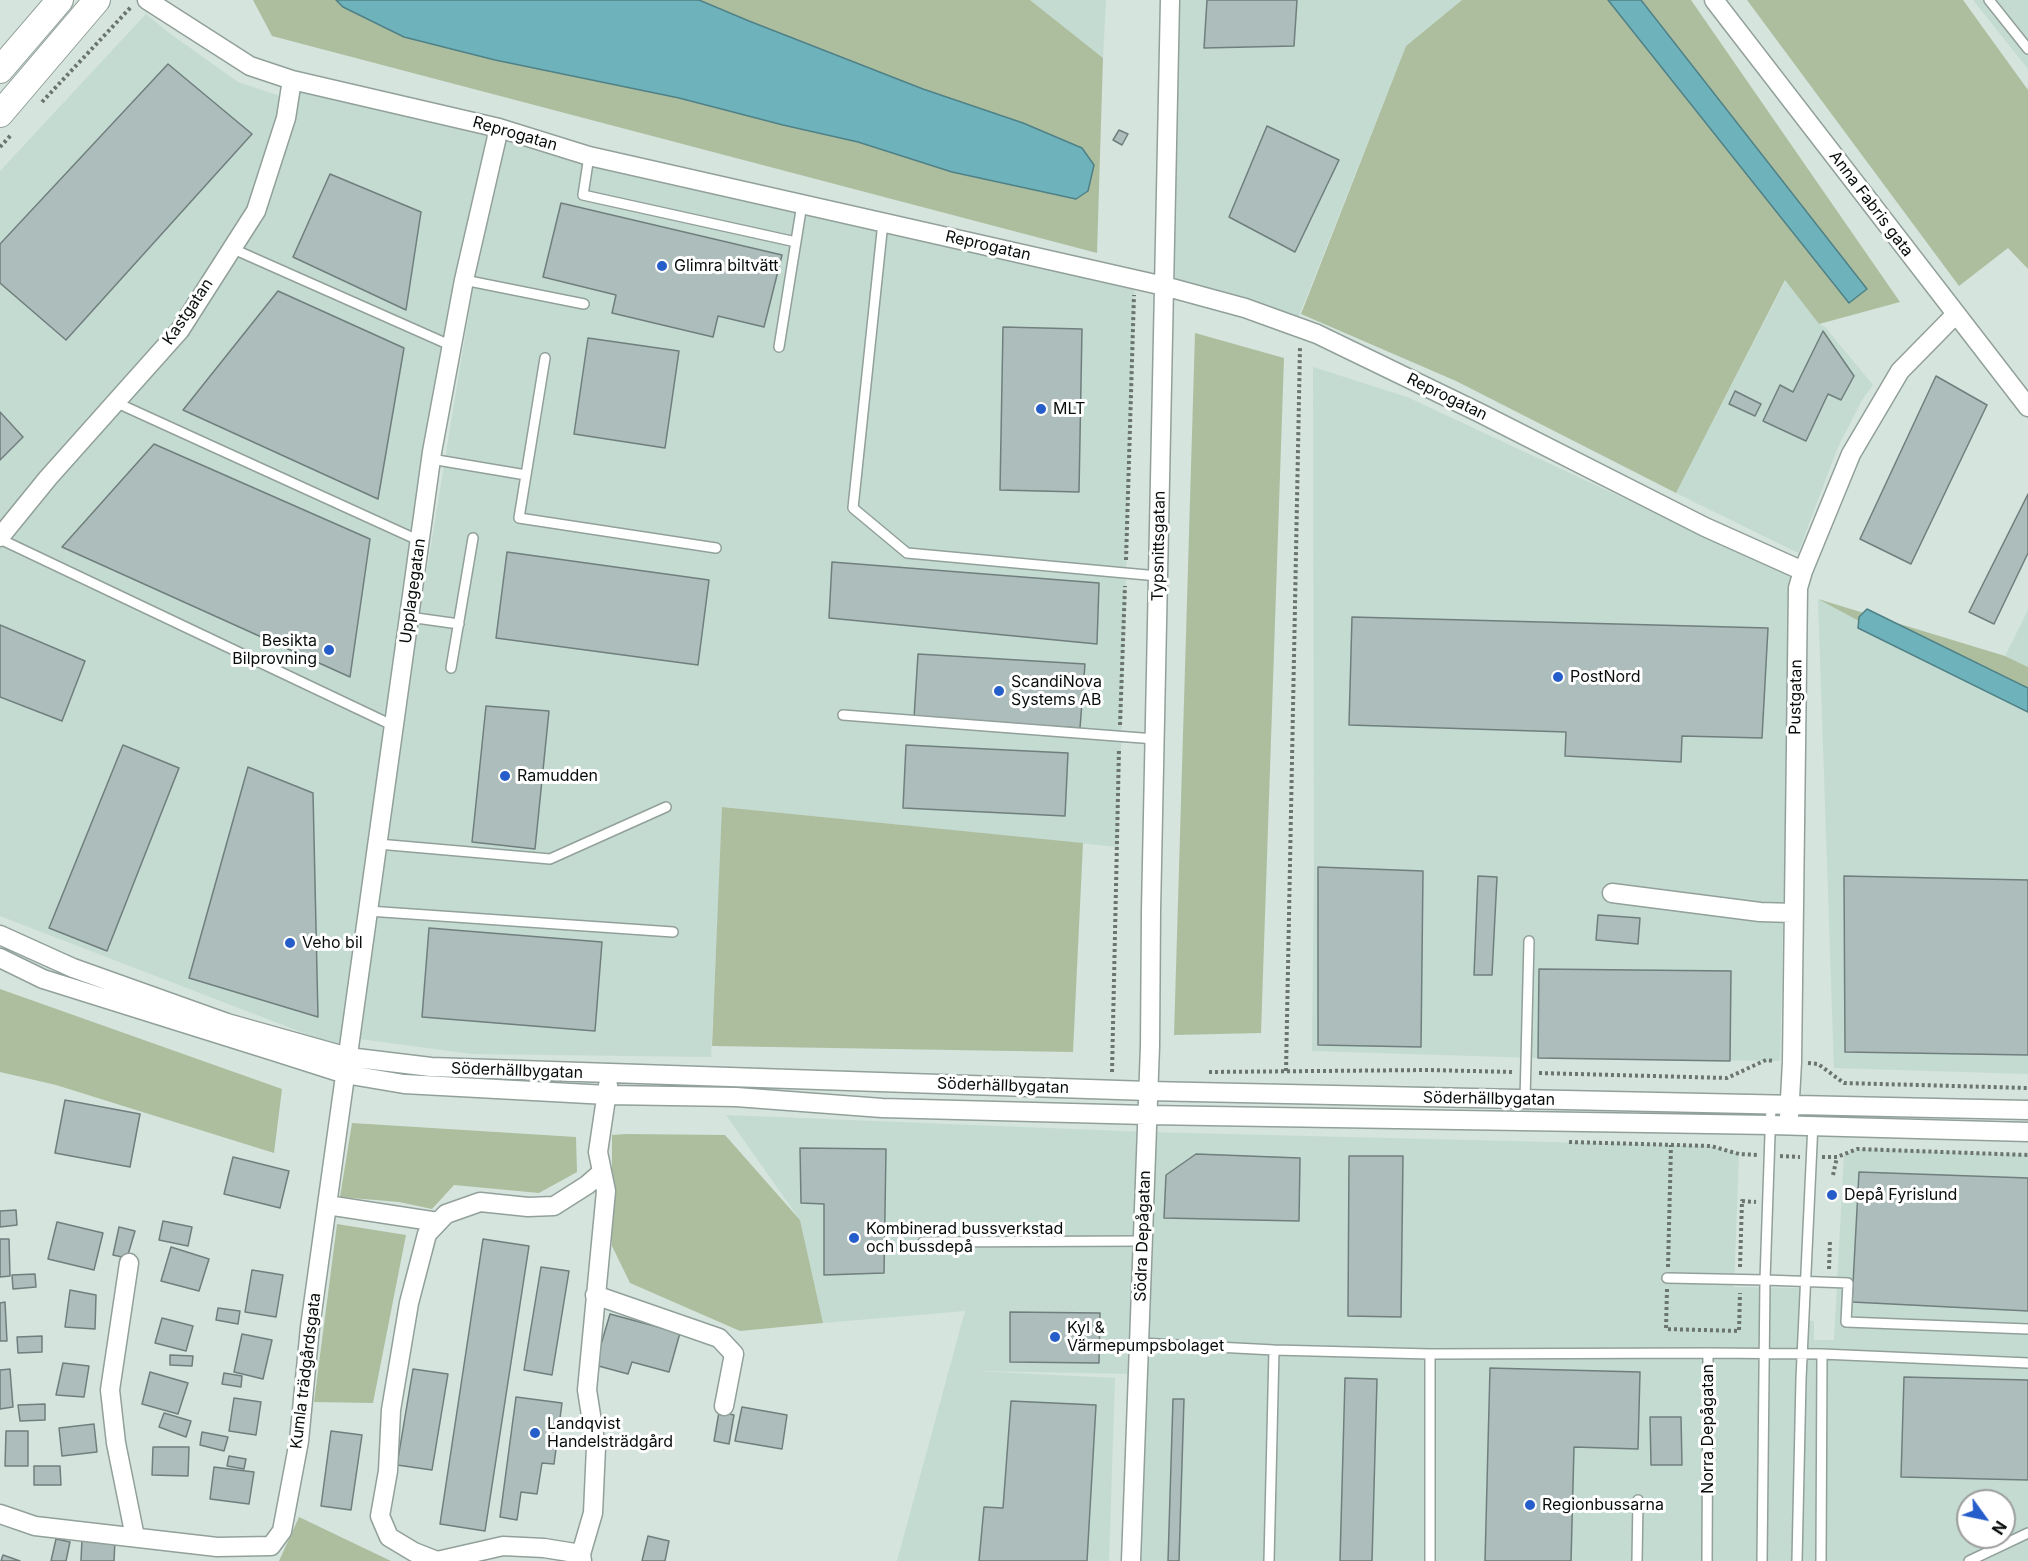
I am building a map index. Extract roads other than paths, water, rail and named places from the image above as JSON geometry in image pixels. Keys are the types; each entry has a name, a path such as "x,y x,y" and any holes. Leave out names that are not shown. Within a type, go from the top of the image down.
{"main road":[{"path":"0,70 60,0"},
{"path":"8,122 97,0"}],"street":[{"name":"Reprogatan","path":"147,0 250,66 292,80 499,128 589,156 1135,279 1245,308 1300,328 1480,412 1704,527 1803,571"},
{"name":"Typsnittsgatan","path":"1148,1091 1170,0"},
{"name":"Anna Fabris gata","path":"1714,0 2028,407"},
{"name":"Kastgatan","path":"0,538 48,478 180,330 256,211 286,118 292,80"},
{"name":"Upplagegatan","path":"347,1065 431,459 464,280 499,128"},
{"name":"Pustgatan","path":"1780,1125 1790,1105 1792,1062 1798,588 1851,454 1900,371 1956,314"},
{"path":"1612,893 1760,912 1794,913"},
{"name":"Söderhällbygatan","path":"0,935 73,968 404,1084 607,1095 736,1097 882,1108 1147,1115 1780,1125 2028,1132"},
{"name":"Söderhällbygatan","path":"0,958 43,979 347,1065 712,1075 1148,1091 2028,1110"},
{"name":"Kumla trädgårdsgata","path":"0,1514 35,1526 217,1546 271,1546 282,1531 299,1441 310,1327 347,1065"},
{"path":"602,1172 587,1185 554,1206 528,1207 480,1202 446,1214 427,1234 409,1303 391,1410 388,1471 380,1516 389,1537 414,1552 437,1561 503,1546 544,1548 581,1557 593,1513 597,1447 587,1390 606,1191 598,1152 610,1074"},
{"name":"Södra Depågatan","path":"1131,1561 1148,1091"},
{"path":"327,1205 438,1222"},
{"path":"129,1263 110,1390 116,1443 135,1537"},
{"path":"596,1295 719,1338 734,1354 724,1406"}],"lane":[{"path":"1989,0 2028,49"},
{"path":"589,156 583,195 796,242"},
{"path":"779,347 802,204"},
{"path":"883,222 853,508 907,553 1158,576"},
{"path":"231,248 452,346"},
{"path":"464,280 584,304"},
{"path":"545,358 519,518 716,548"},
{"path":"115,402 420,541"},
{"path":"431,459 526,475"},
{"path":"0,538 394,726"},
{"path":"451,668 473,538"},
{"path":"409,617 459,624"},
{"path":"843,715 1155,739"},
{"path":"378,844 550,859 666,807"},
{"path":"368,911 673,932"},
{"path":"1526,1100 1529,941"},
{"path":"1762,1561 1765,1280 1780,1125 1771,1105"},
{"path":"1797,1561 1804,1281 1813,1106"},
{"path":"923,1242 1143,1241"},
{"path":"1667,1278 1848,1283 1846,1322 2028,1329"},
{"path":"1140,1343 1274,1350 1430,1354 1708,1353"},
{"path":"1269,1561 1274,1350"},
{"name":"Norra Depågatan","path":"1707,1561 1708,1353 1822,1354 2028,1363"},
{"path":"1430,1354 1430,1561"},
{"path":"1821,1561 1822,1354"},
{"path":"1637,1561 1638,1500"},
{"path":"1969,1561 2028,1533"}],"water":[{"path":"336,0 699,0 923,89 1023,123 1082,148 1094,165 1088,191 1076,199 952,172 858,142 679,98 495,60 404,37 343,7"},
{"path":"1608,0 1641,0 1867,289 1849,303"},
{"path":"1867,609 2028,688 2028,712 1858,628 1859,617"}],"place":[{"name":"Glimra biltvätt","path":"662,266"},
{"name":"MLT","path":"1041,409"},
{"name":"Besikta Bilprovning","path":"329,650"},
{"name":"PostNord","path":"1558,677"},
{"name":"ScandiNova Systems AB","path":"999,691"},
{"name":"Ramudden","path":"505,776"},
{"name":"Veho bil","path":"290,943"},
{"name":"Depå Fyrislund","path":"1832,1195"},
{"name":"Kombinerad bussverkstad och bussdepå","path":"854,1238"},
{"name":"Kyl & Värmepumpsbolaget","path":"1055,1337"},
{"name":"Landqvist Handelsträdgård","path":"535,1433"},
{"name":"Regionbussarna","path":"1530,1505"}]}
